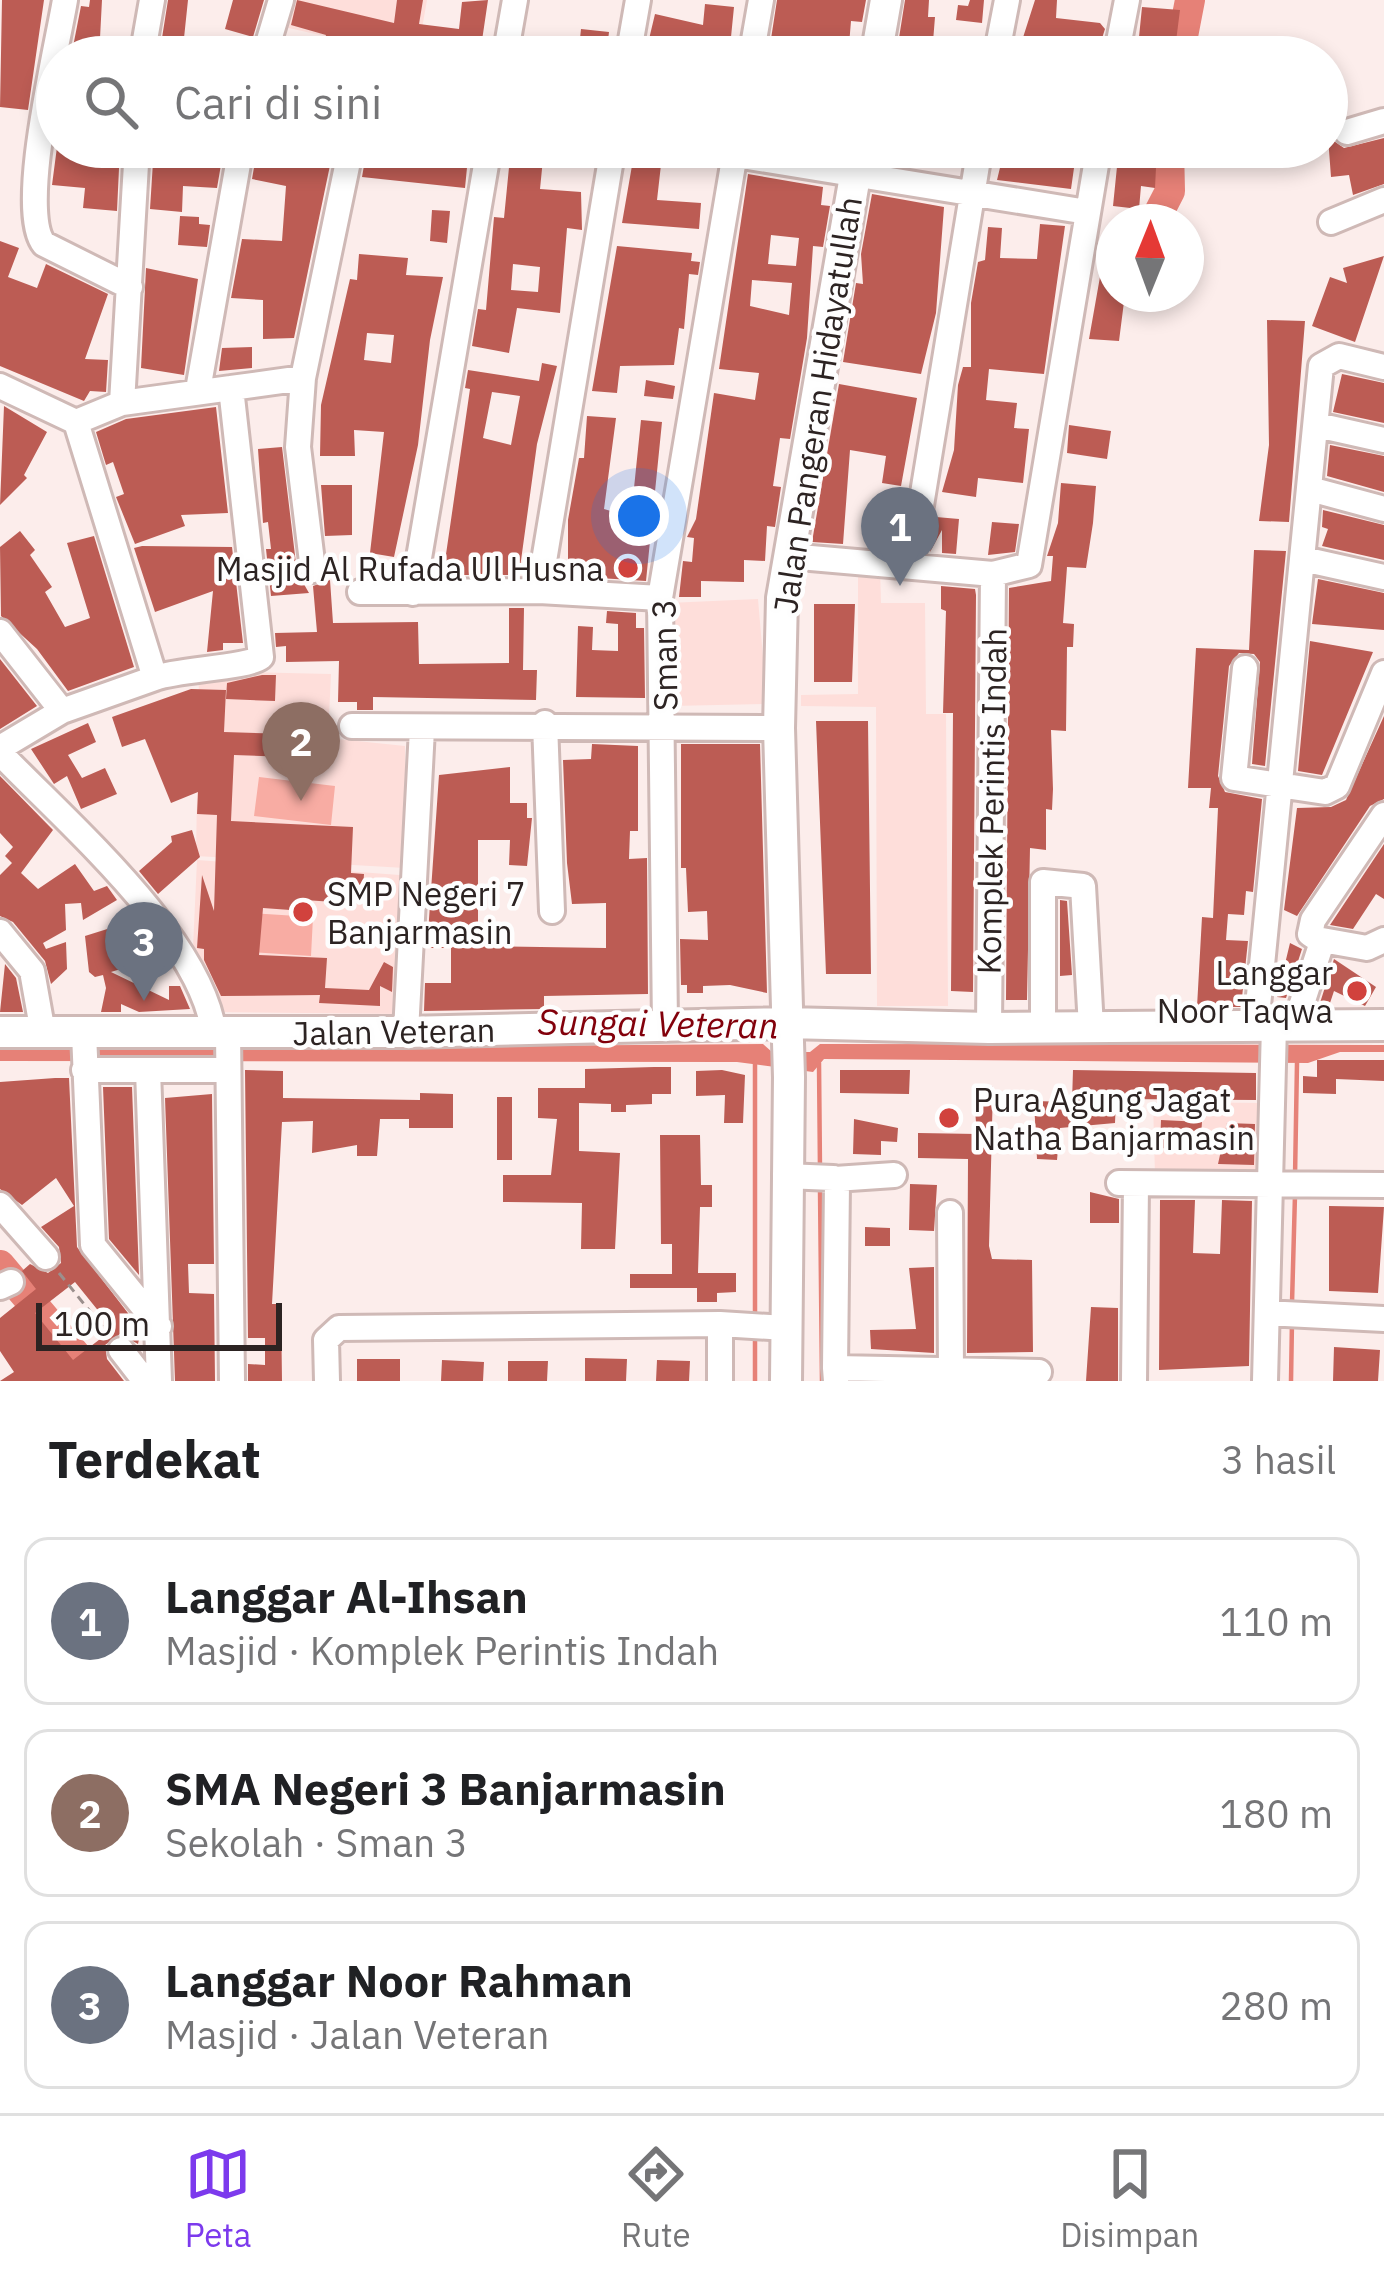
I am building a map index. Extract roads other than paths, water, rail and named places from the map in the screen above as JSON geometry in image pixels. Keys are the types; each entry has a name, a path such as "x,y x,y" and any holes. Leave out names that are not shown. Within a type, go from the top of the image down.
{"main road":[{"path":"880,36 886,0"},
{"name":"Jalan Pangeran Hidayatullah","path":"786,1381 779,1328 815,1177 788,1049 779,728 782,598 856,168"},
{"name":"Jalan Veteran","path":"0,1032 43,1033 84,1053 225,1049 406,1032 665,1024 788,1049 988,1028 1275,1030 1384,1025"}],"street":[{"path":"59,36 65,0"},
{"path":"146,36 152,0"},
{"path":"270,36 281,0"},
{"path":"509,36 515,0"},
{"path":"632,36 638,0"},
{"path":"755,36 761,0"},
{"path":"1001,36 1007,0"},
{"path":"1120,36 1127,0"},
{"path":"1348,132 1384,122"},
{"path":"36,168 32,192 35,231 44,244 130,287"},
{"path":"122,403 136,168"},
{"path":"198,390 238,168"},
{"path":"314,570 298,447 303,378 347,168"},
{"path":"413,593 485,168"},
{"path":"538,591 609,168"},
{"name":"Sman 3","path":"665,1024 660,598 732,168"},
{"path":"879,168 971,197 1087,212"},
{"path":"911,566 976,168"},
{"path":"788,556 993,574 1010,574 1029,565 1095,168"},
{"path":"1330,222 1384,200"},
{"path":"1265,1381 1284,1314 1273,1071 1280,784 1321,366 1327,358 1339,356 1384,367"},
{"path":"76,422 122,403 303,378"},
{"path":"0,386 76,422 154,677"},
{"path":"231,388 261,657 253,663 202,666 154,677 62,711 0,751 180,950 208,998 225,1049 232,1381"},
{"path":"1317,424 1384,440"},
{"path":"1310,489 1384,509"},
{"path":"1303,559 1384,577"},
{"name":"Komplek Perintis Indah","path":"988,1028 993,574"},
{"path":"360,592 538,591 660,598"},
{"path":"0,632 62,711"},
{"path":"1245,668 1234,778 1334,790 1384,673"},
{"path":"352,726 422,729 545,723 779,728"},
{"path":"545,723 552,911"},
{"path":"406,1032 422,729"},
{"path":"1384,815 1313,920 1310,934 1367,948 1384,940"},
{"path":"1043,1028 1043,882 1083,886 1091,1028"},
{"path":"0,932 32,971 43,1033"},
{"path":"1275,1030 1322,940"},
{"path":"159,1326 93,1245 84,1053 148,1070 225,1049"},
{"path":"148,1070 159,1381"},
{"path":"893,1175 815,1177 836,1374 1039,1372"},
{"path":"1134,1381 1127,1183 1384,1185"},
{"path":"0,1205 46,1257"},
{"path":"950,1213 951,1370"},
{"path":"1284,1314 1384,1318"},
{"path":"327,1381 326,1340 339,1328 730,1324 779,1328"},
{"path":"720,1381 730,1324"},
{"path":"121,1350 146,1381"}],"waterway":[{"path":"1183,36 1190,0"},
{"path":"1163,204 1170,191 1169,168"},
{"name":"Sungai Veteran","path":"755,1063 755,1315"},
{"path":"819,1063 820,1171"},
{"path":"1295,1177 1297,1063"},
{"path":"820,1189 822,1381"},
{"path":"1292,1303 1295,1195"},
{"path":"0,1265 81,1361 63,1381"},
{"path":"1291,1381 1292,1321"},
{"path":"755,1333 755,1381"}],"place":[{"name":"Masjid Al Rufada Ul Husna","path":"628,568"},
{"name":"Langgar Al-Ihsan","path":"900,586"},
{"name":"SMA Negeri 3 Banjarmasin","path":"301,801"},
{"name":"SMP Negeri 7 Banjarmasin","path":"303,912"},
{"name":"Langgar Noor Taqwa","path":"1357,991"},
{"name":"Langgar Noor Rahman","path":"144,1001"},
{"name":"Pura Agung Jagat Natha Banjarmasin","path":"949,1118"}]}
